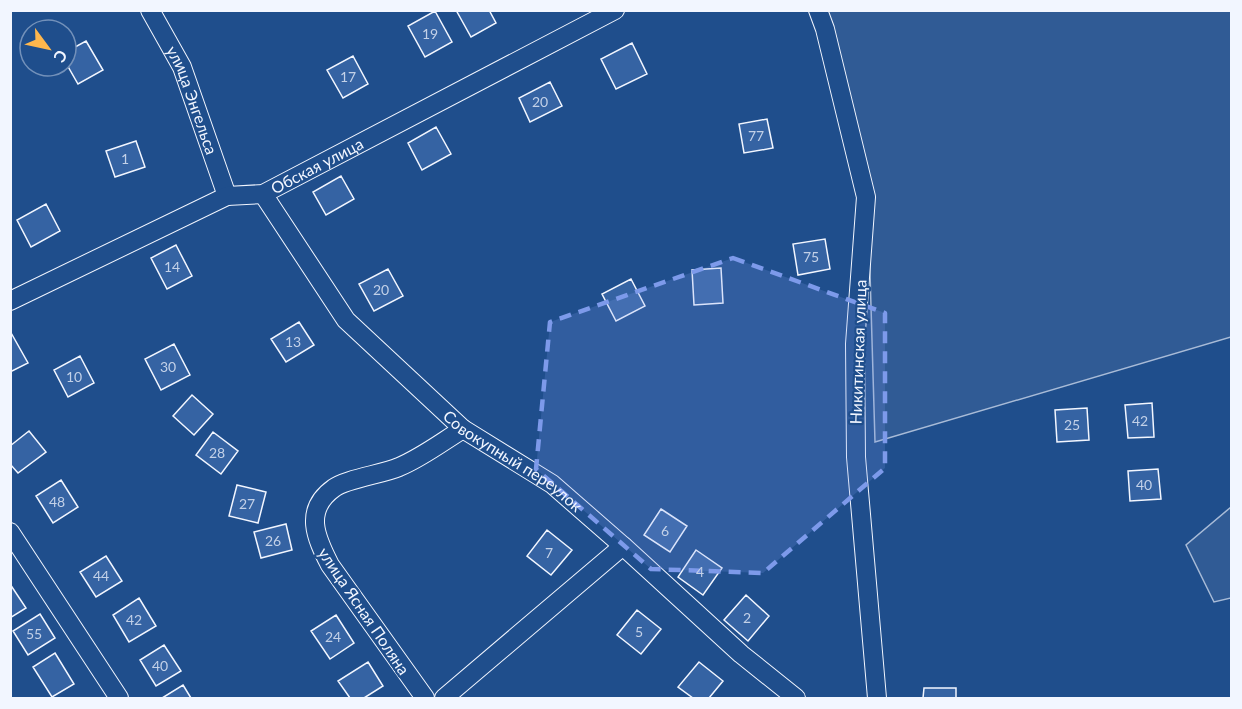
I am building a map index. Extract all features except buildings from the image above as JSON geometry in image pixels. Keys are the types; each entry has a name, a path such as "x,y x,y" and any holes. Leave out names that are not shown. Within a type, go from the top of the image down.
{"street":[{"name":"улица Энгельса","path":"150,10 182,67 227,196"},
{"name":"Обская улица","path":"10,301 227,196 263,194 615,10"},
{"name":"Никитинская улица","path":"818,10 825,29 866,197 855,344 856,457 877,699"},
{"name":"Совокупный переулок","path":"263,194 346,320 463,429 552,484 741,654 796,699"},
{"name":"улица Ясная Поляна","path":"420,697 330,565 318,542 313,520 321,502 334,487 401,467 463,429"},
{"path":"10,532 118,699"},
{"path":"444,699 623,546"}],"highlighted area":[{"path":"733,258 885,313 885,468 763,573 651,569 536,469 550,322"}],"shaded area":[{"path":"824,11 1231,11 1231,337 875,442 867,171"},
{"path":"1231,507 1231,598 1214,602 1186,545"}]}
